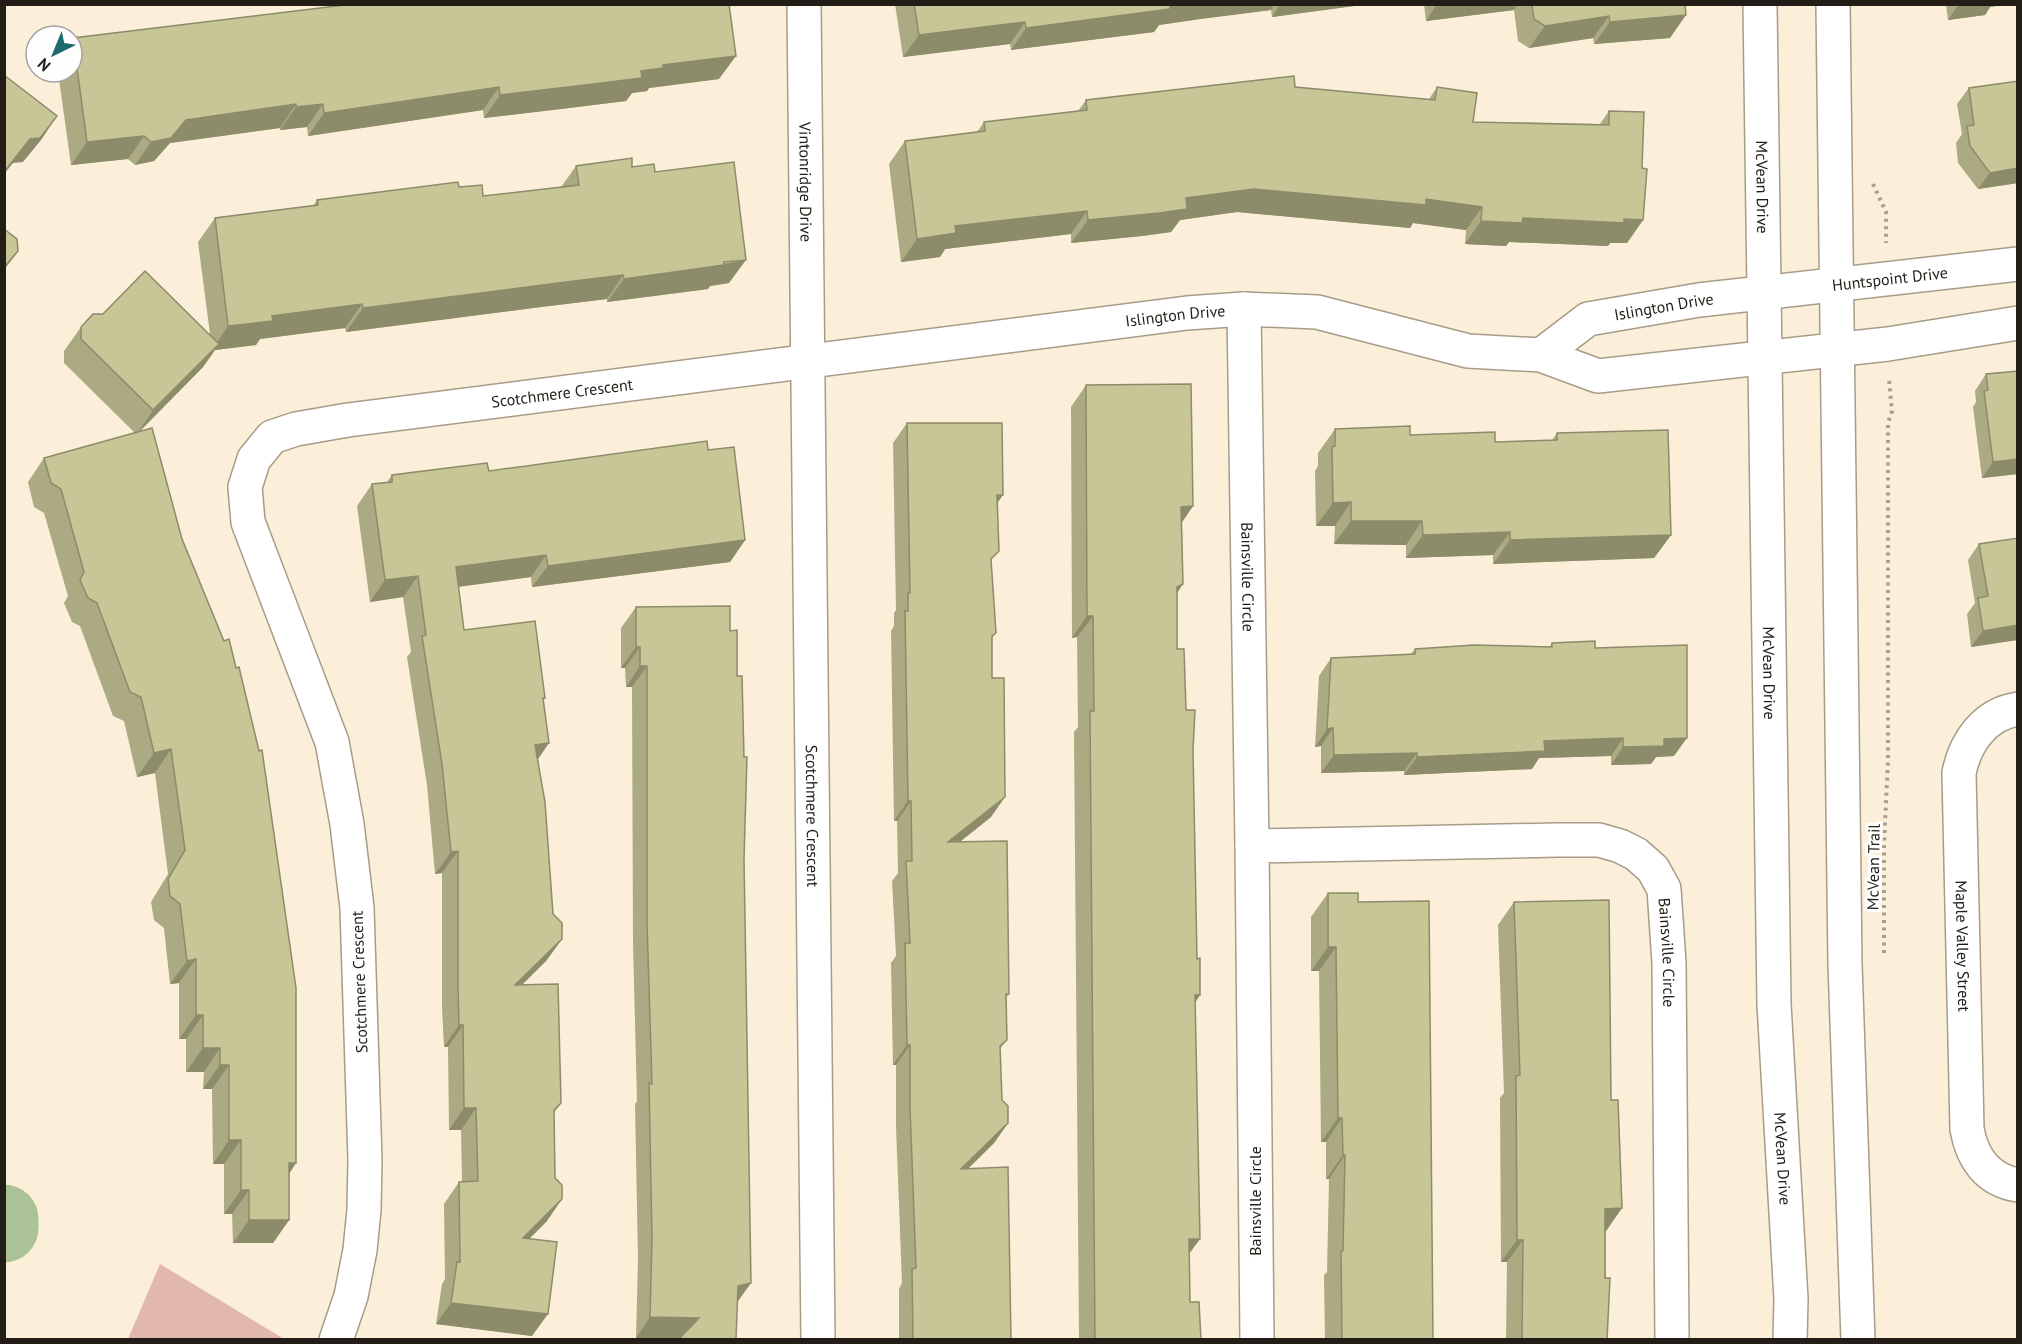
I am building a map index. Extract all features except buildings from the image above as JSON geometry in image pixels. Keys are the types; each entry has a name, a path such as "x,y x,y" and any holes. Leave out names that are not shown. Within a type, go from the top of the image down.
{"street":[{"name":"Vintonridge Drive","path":"804,4 806,360"},
{"name":"McVean Drive","path":"1760,4 1774,1004 1791,1299 1790,1340"},
{"path":"1833,4 1845,964 1858,1340"},
{"name":"Huntspoint Drive","path":"1763,293 2018,264"},
{"name":"Islington Drive","path":"1541,355 1588,319 1699,300 1763,293"},
{"name":"Islington Drive","path":"806,360 1187,313 1244,309 1317,312 1468,351 1541,355 1598,376 1765,358"},
{"name":"Bainsville Circle","path":"1244,309 1257,1340"},
{"path":"1765,358 1906,342 2018,323"},
{"name":"Scotchmere Crescent","path":"336,1340 351,1296 360,1250 364,1210 365,1160 357,908 347,824 332,742 248,522 245,487 254,459 272,437 296,429 806,360 818,1340"},
{"name":"Maple Valley Street","path":"2018,709 1988,720 1963,753 1959,773 1969,1138 1977,1160 1991,1175 2018,1185"},
{"name":"Bainsville Circle","path":"1252,846 1599,840 1620,846 1636,854 1653,869 1664,889 1668,920 1672,1340"}],"path":[{"name":"McVean Trail","path":"1884,963 1884,844 1888,761 1888,423 1892,411 1889,396"}],"shaded area":[{"path":"160,1264 284,1339 128,1339"}],"waterway":[{"path":"4,1219 4,1228"}]}
